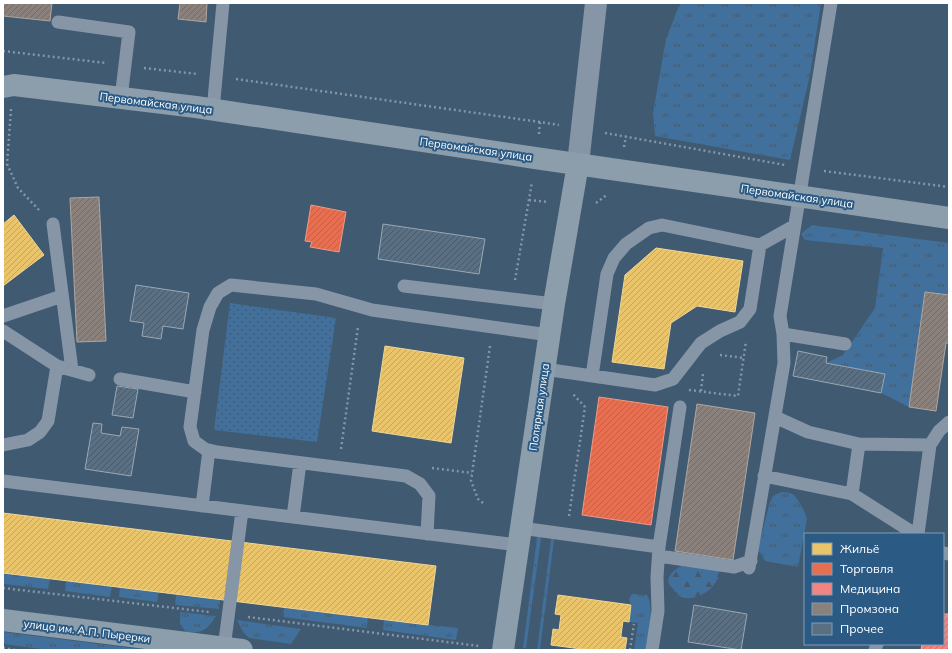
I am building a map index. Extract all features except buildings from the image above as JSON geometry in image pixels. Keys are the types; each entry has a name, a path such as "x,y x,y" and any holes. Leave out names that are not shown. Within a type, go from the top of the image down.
{"main road":[{"name":"Первомайская улица","path":"3,87 14,85 213,110 949,218"},
{"name":"Полярная улица","path":"503,650 549,335 578,164"},
{"name":"улица им. А.П. Пырерки","path":"3,620 229,649"}],"street":[{"path":"578,164 596,3"}],"lane":[{"path":"213,110 223,3"},
{"path":"3,481 427,534 520,537 566,534 659,551 734,567 750,564 784,363 783,334 780,316 831,3"},
{"path":"58,22 130,32 121,98"},
{"path":"53,224 72,370"},
{"path":"592,376 607,274 614,258 626,244 648,228 662,225 760,245 794,226"},
{"path":"544,369 655,386 673,379 701,343 720,331 740,322 750,310 760,245"},
{"path":"427,534 429,496 420,484 406,476 217,452 205,449 194,441 190,427 203,330 210,307 218,293 231,285 316,294 372,310 549,335"},
{"path":"404,286 554,304"},
{"path":"3,316 62,296"},
{"path":"3,331 57,366 89,375"},
{"path":"783,334 845,344"},
{"path":"3,445 28,440 40,432 48,421 57,366"},
{"path":"120,379 195,392"},
{"path":"652,650 658,611 657,577 659,551 680,407"},
{"path":"775,417 808,432 859,444 930,445"},
{"path":"917,533 930,445 939,431 949,422"},
{"path":"852,494 859,444"},
{"path":"202,506 209,450"},
{"path":"293,517 300,463"},
{"path":"764,476 852,494 915,533"},
{"path":"229,649 242,511"}],"path":[{"path":"3,51 216,77 559,125"},
{"path":"11,106 7,164 18,188 53,224"},
{"path":"538,141 540,122"},
{"path":"604,132 804,168 949,187"},
{"path":"512,299 532,179"},
{"path":"594,206 608,194 615,192"},
{"path":"528,200 549,202"},
{"path":"338,468 361,306"},
{"path":"655,386 738,396 748,332 743,318"},
{"path":"483,503 478,499 471,481 492,327"},
{"path":"566,534 585,407 570,391 572,373"},
{"path":"630,650 634,624"},
{"path":"470,650 471,645"},
{"path":"3,648 15,650"}],"green space":[{"path":"680,3 821,3 810,75 790,160 655,136 653,113 666,39"},
{"path":"812,225 949,243 949,295 925,292 909,407 881,393 884,374 826,363 843,355 875,308 883,248 805,240 801,234"},
{"path":"230,303 336,318 317,442 214,430"},
{"path":"781,492 794,495 805,513 807,519 798,567 765,561 758,550 769,505 773,496"},
{"path":"538,530 542,531 526,648 523,648"},
{"path":"552,532 555,532 540,650 537,650"},
{"path":"683,565 712,567 720,572 716,583 702,595 685,598 681,597 677,593 668,581 673,572"},
{"path":"3,573 50,579 48,589 3,584"},
{"path":"66,581 112,586 110,597 65,591"},
{"path":"120,587 159,592 157,602 119,597"},
{"path":"632,594 647,595 649,600 651,614 646,650 634,650 638,623 629,622 631,605 629,599"},
{"path":"176,595 220,600 219,609 175,605"},
{"path":"284,608 368,618 367,628 283,617"},
{"path":"180,612 216,616 210,625 204,630 200,632 186,632 180,624"},
{"path":"237,620 301,629 291,644 249,638 243,632"},
{"path":"384,620 458,628 456,640 383,630"},
{"path":"3,632 147,650 49,650 3,644"}]}
